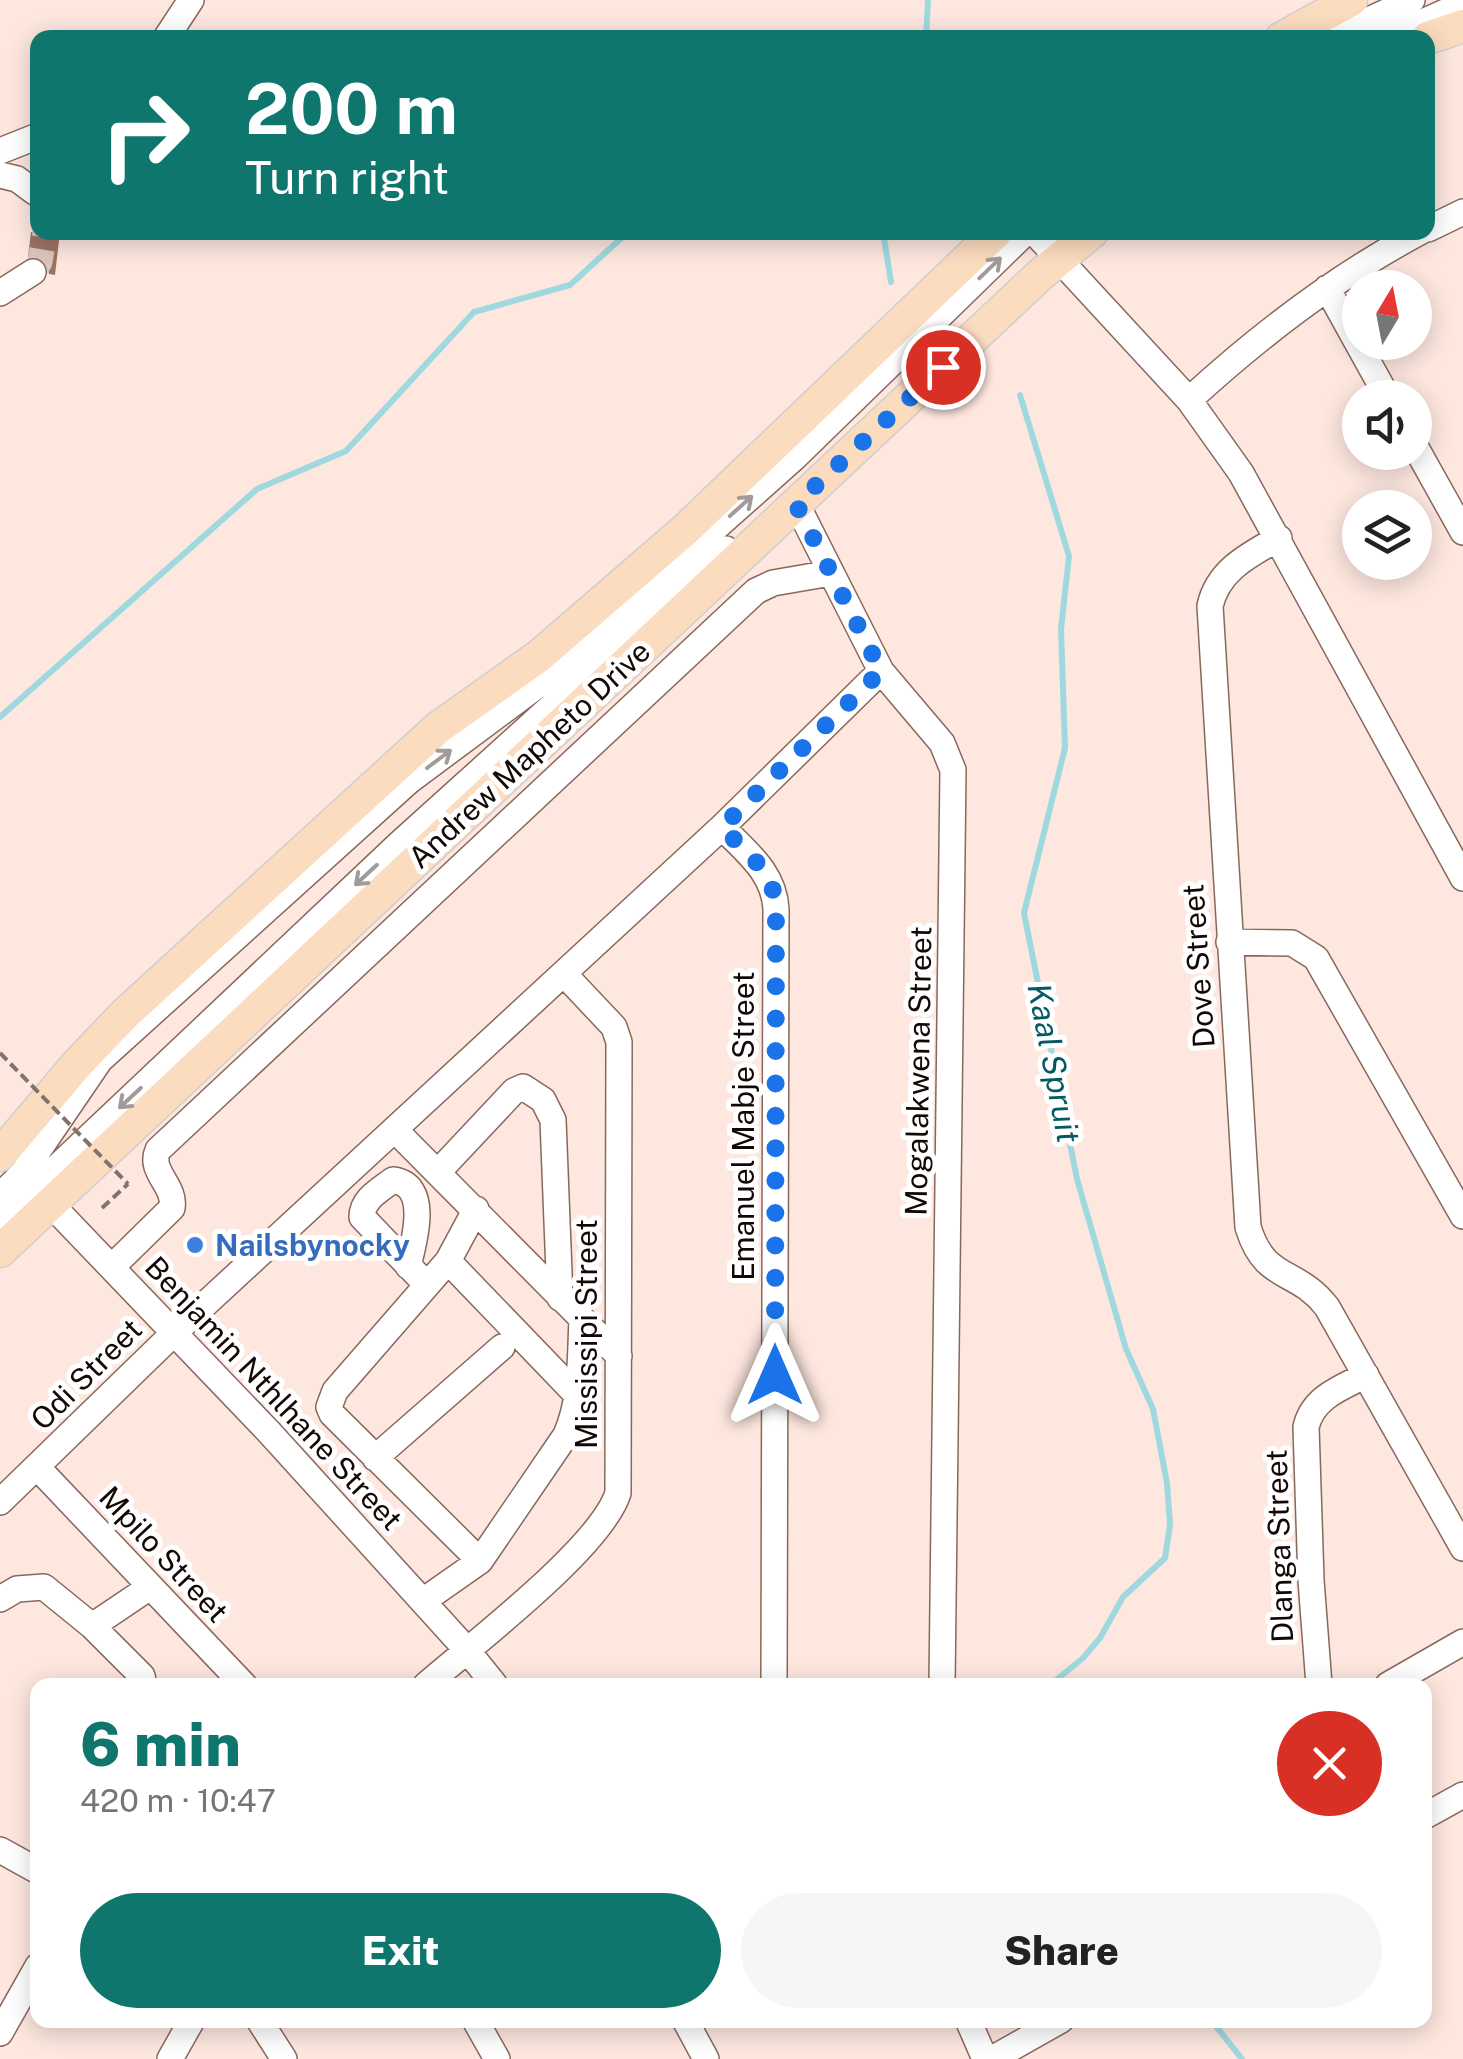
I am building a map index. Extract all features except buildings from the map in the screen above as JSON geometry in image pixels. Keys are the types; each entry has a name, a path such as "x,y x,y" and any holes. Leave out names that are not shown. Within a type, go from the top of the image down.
{"main road":[{"path":"1297,30 1351,0"},
{"path":"1435,36 1463,26"},
{"name":"Andrew Mapheto Drive","path":"0,1251 18,1170 78,1063 126,1013 439,726 539,656 909,331 942,299 990,240"},
{"name":"Andrew Mapheto Drive","path":"18,1170 796,504 1062,247"}],"street":[{"path":"171,30 190,0"},
{"path":"1347,30 1412,0"},
{"path":"1405,30 1463,4"},
{"path":"0,150 30,139"},
{"path":"0,174 30,189"},
{"path":"1435,226 1463,212"},
{"path":"942,299 1016,240"},
{"path":"1189,400 1280,322 1327,288 1407,240"},
{"path":"1062,247 1189,400 1242,473 1463,878"},
{"path":"0,293 33,272"},
{"path":"1327,288 1378,380"},
{"path":"0,1196 18,1170 399,844 937,365"},
{"path":"1428,470 1463,532"},
{"name":"Mogalakwena Street","path":"796,504 881,671 942,743 954,781 942,1678"},
{"name":"Dove Street","path":"1279,538 1231,568 1212,594 1210,606 1248,1227 1264,1263 1317,1295 1463,1548"},
{"path":"112,1267 172,1208 172,1192 155,1166 158,1150 756,590 773,583 831,574"},
{"name":"Odi Street","path":"0,1502 174,1332 722,827 881,671"},
{"name":"Emanuel Mabje Street","path":"722,827 764,870 772,886 776,910 774,1678"},
{"path":"1229,942 1292,943 1316,958 1463,1216"},
{"name":"Mississipi Street","path":"434,1678 551,1575 601,1524 615,1503 619,1482 618,1042 614,1028 565,974"},
{"path":"438,1172 514,1091 523,1087 543,1100 553,1120 560,1298"},
{"path":"395,1130 619,1356"},
{"path":"0,1221 18,1170"},
{"name":"Benjamin Nthlhane Street","path":"18,1170 174,1332 423,1601 488,1678"},
{"path":"476,1209 448,1262 330,1399 332,1414 480,1560"},
{"path":"448,1262 578,1396"},
{"path":"408,1266 427,1285"},
{"path":"423,1601 480,1560 566,1435 578,1396 582,1318"},
{"path":"375,1458 502,1347"},
{"name":"Dlanga Street","path":"1319,1678 1311,1580 1306,1427 1309,1415 1323,1398 1366,1374"},
{"name":"Mpilo Street","path":"38,1467 237,1678"},
{"path":"0,1599 17,1589 44,1587 92,1626 142,1678"},
{"path":"92,1626 150,1587"},
{"path":"1400,1678 1463,1642"},
{"path":"1432,1812 1463,1794"},
{"path":"0,1850 30,1867"},
{"path":"0,2034 30,1980"},
{"path":"170,2059 187,2028"},
{"path":"264,2028 284,2059"},
{"path":"480,2028 497,2059"},
{"path":"689,2028 706,2059"},
{"path":"972,2028 989,2059 1046,2028"}],"path":[{"path":"0,1053 128,1184 102,1208"}],"waterway":[{"name":"Kaal Spruit","path":"926,30 928,0"},
{"path":"0,717 257,489 346,451 474,312 570,285 619,240"},
{"name":"Kaal Spruit","path":"884,240 891,282"},
{"name":"Kaal Spruit","path":"1020,395 1069,556 1061,629 1065,748 1024,913 1077,1179 1126,1349 1153,1409 1167,1483 1170,1525 1165,1558 1123,1597 1100,1638 1059,1678"},
{"name":"Kaal Spruit","path":"1217,2028 1242,2059"}],"tunnel":[{"path":"33,272 40,262 44,240"}],"place":[{"name":"Nailsbynocky","path":"195,1245"}],"route":[{"path":"775,1375 776,897 764,870 722,827 881,671 796,504 943,367"}]}
